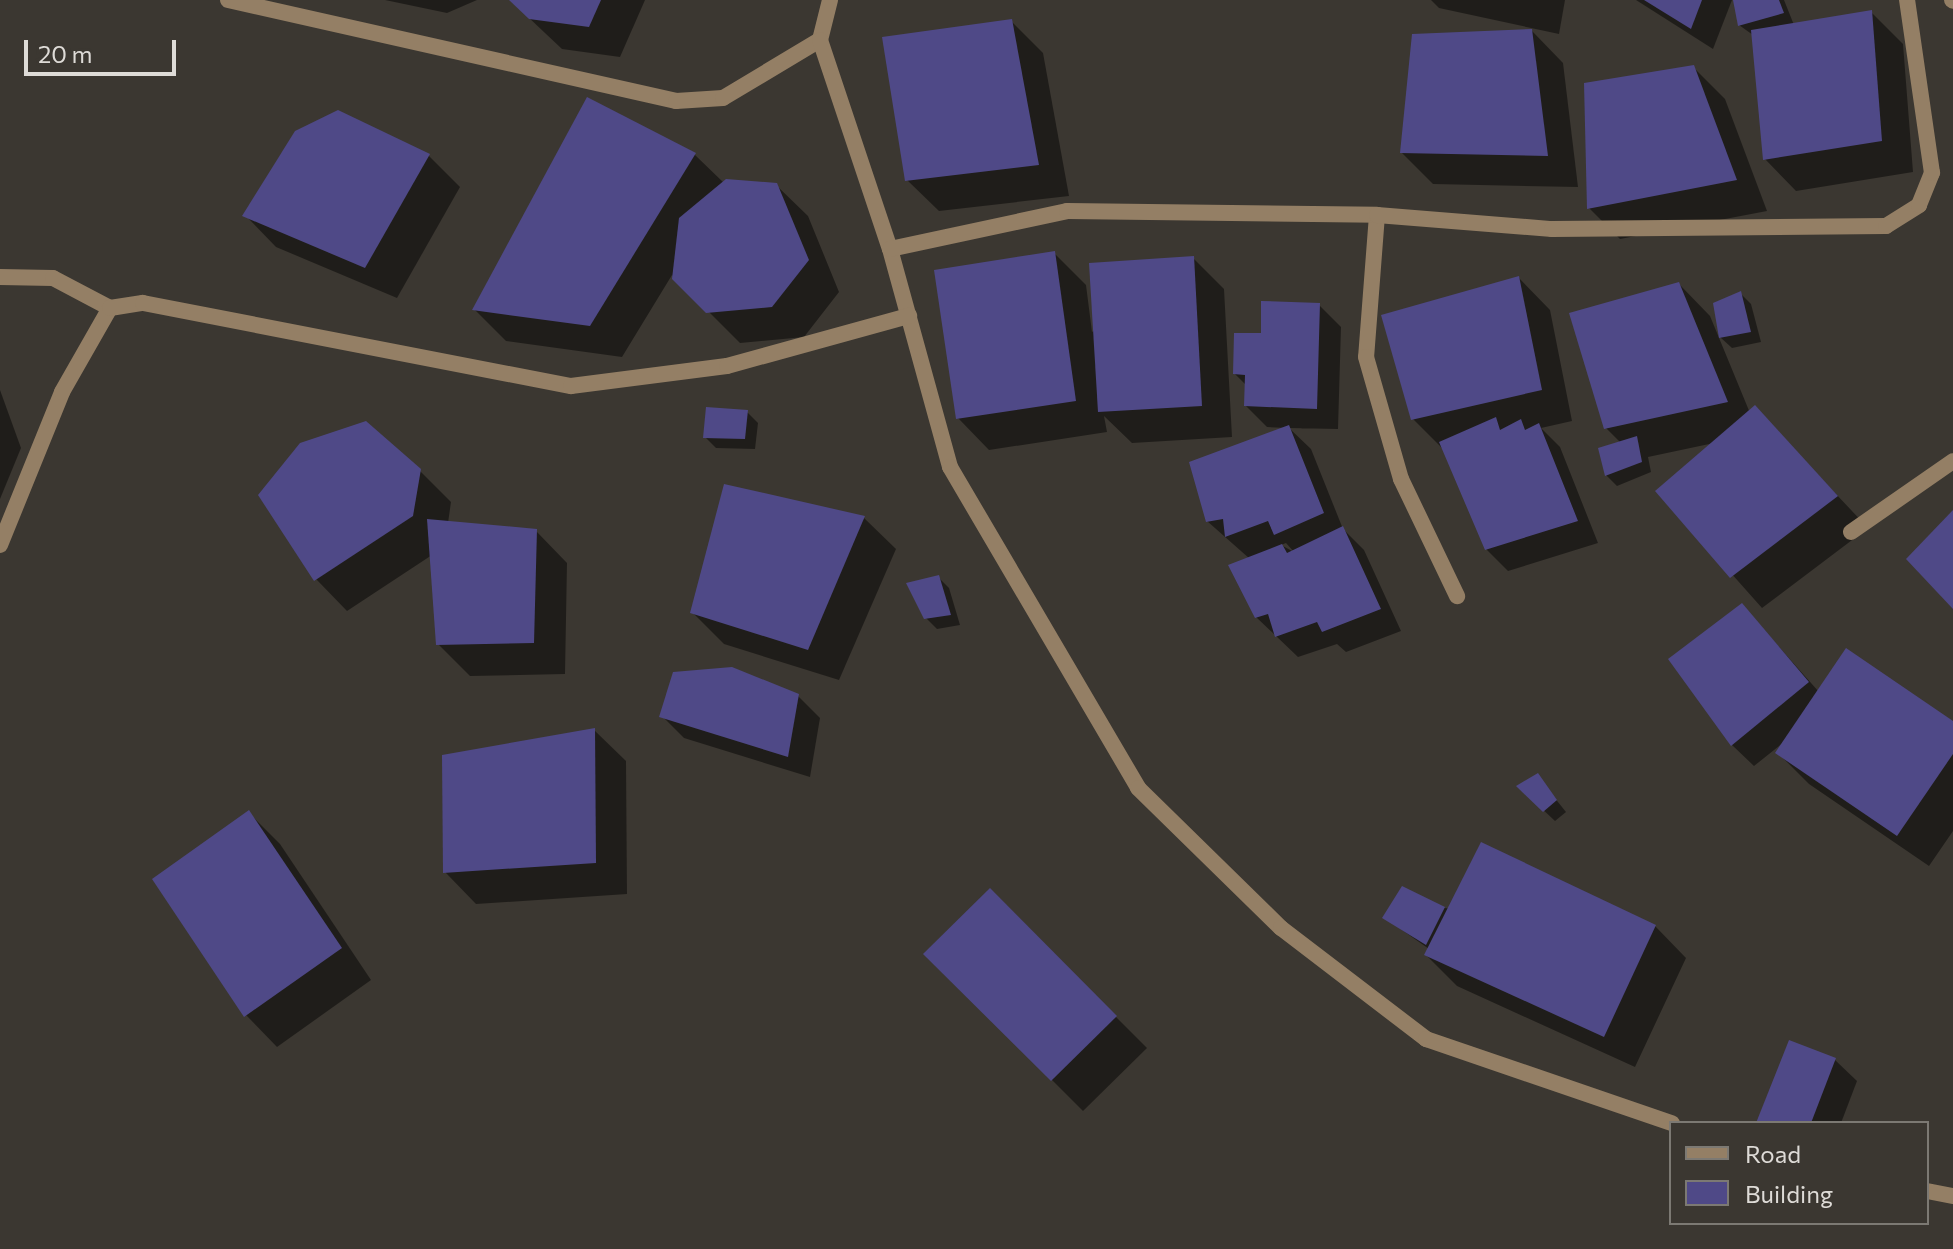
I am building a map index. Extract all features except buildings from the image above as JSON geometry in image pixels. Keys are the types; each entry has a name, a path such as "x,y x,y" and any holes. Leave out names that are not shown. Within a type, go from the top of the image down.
{"street":[{"path":"228,0 676,101 723,98 820,40"},
{"path":"830,0 820,40 890,249 950,467 1138,788 1281,928 1426,1039 1669,1122"},
{"path":"890,249 1067,211 1377,215 1552,229 1886,226 1919,205 1932,173 1907,0"},
{"path":"1377,215 1366,357 1401,479 1457,596"},
{"path":"0,277 53,278 110,308 143,303 571,386 727,366 909,316"},
{"path":"0,545 62,392 110,308"},
{"path":"1851,532 1953,461"},
{"path":"1929,1191 1953,1196"}]}
